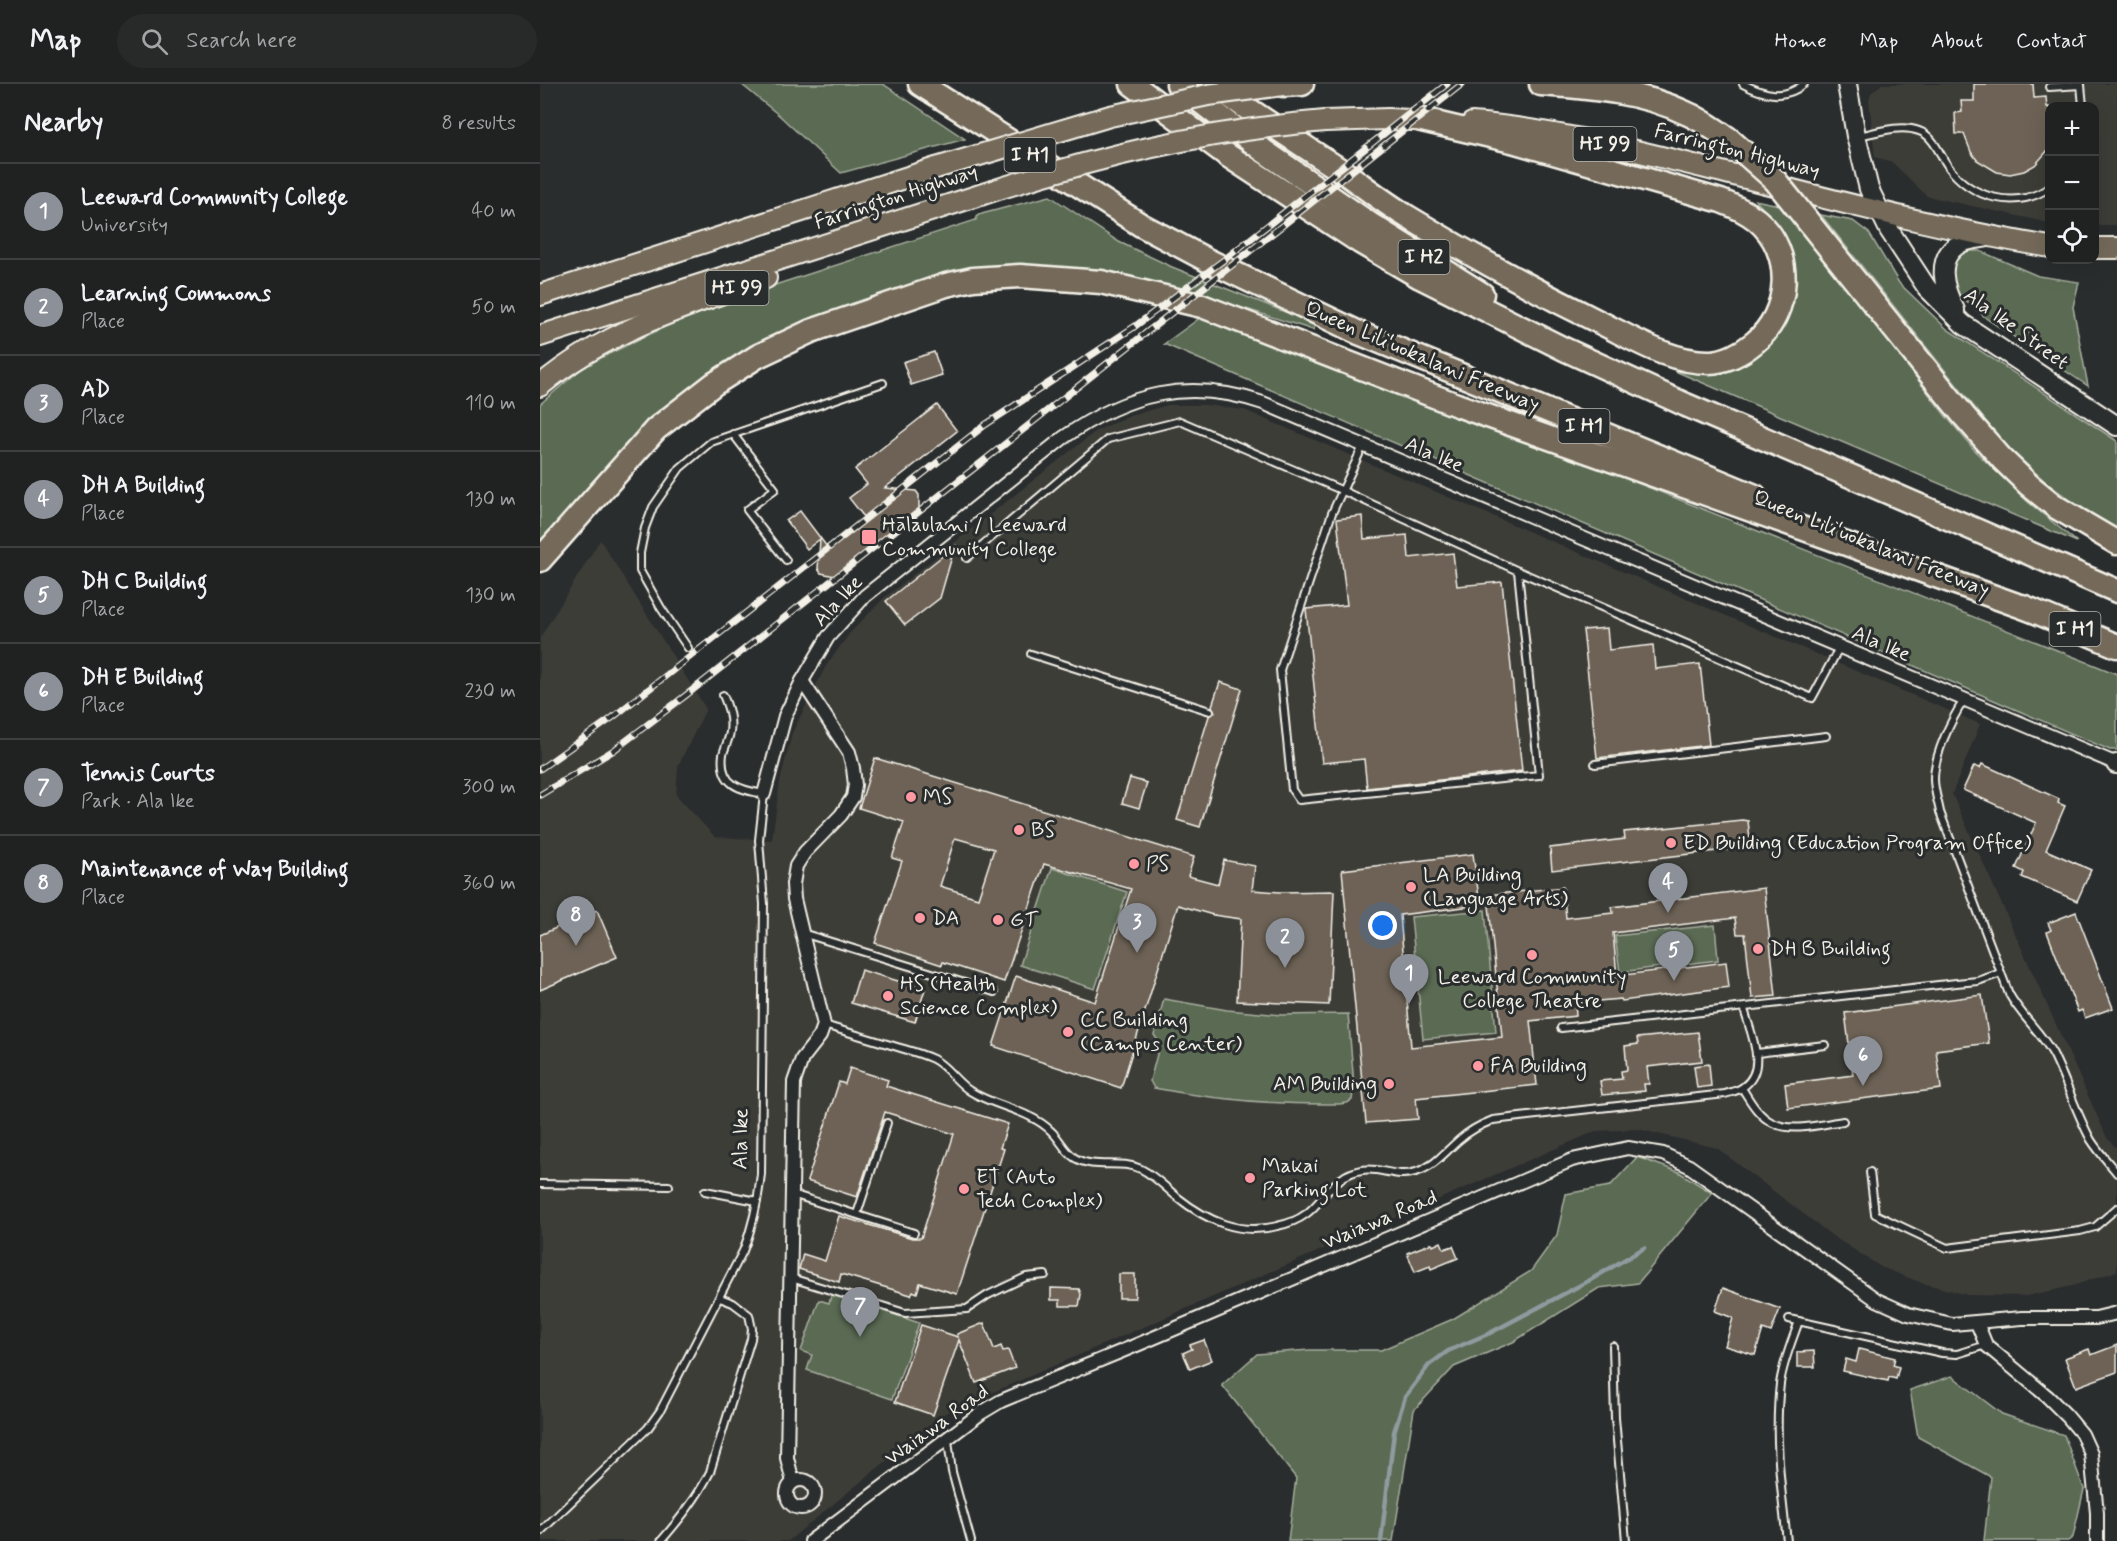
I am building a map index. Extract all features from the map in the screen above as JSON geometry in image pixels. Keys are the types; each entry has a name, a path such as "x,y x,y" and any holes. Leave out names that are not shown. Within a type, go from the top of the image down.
{"highway":[{"name":"Queen Liliʻuokalani Freeway","path":"920,84 1142,225 1207,260 1359,333 2117,646"},
{"path":"941,84 1142,225"},
{"name":"I H1","path":"1132,84 1227,155 1360,242 1420,278 1564,349 1686,405 2117,591"},
{"name":"I H2","path":"1178,84 1264,151 1370,224 1482,294 1686,405"},
{"path":"1213,84 1249,111 1417,222 1573,309 1668,356 1695,362 1726,359 1740,354 1770,326 1781,303 1784,277 1782,264 1774,241 1758,221 1748,213 1721,201 1512,141 1422,120"},
{"path":"1220,84 1249,111"},
{"path":"1541,84 1625,93 1656,101 1687,113 1729,139 1775,180 1964,416 2002,459 2056,507 2117,543"},
{"path":"540,560 656,429 714,384 758,356 811,331 946,285 973,279 1020,276 1101,282 1202,306 1457,405 2034,611"},
{"path":"540,576 614,474"}],"main road":[{"name":"Farrington Highway","path":"540,295 936,168 1110,116 1208,95 1293,84"},
{"name":"Farrington Highway","path":"540,336 1082,163 1209,135 1325,121 1388,118 1481,124 1540,131 1623,147 1988,237 2045,246"},
{"name":"HI 99","path":"540,386 560,369 594,348 682,307 777,274 944,207"},
{"path":"2099,248 2117,248"}],"street":[{"name":"Ala Ike Street","path":"1847,84 1856,136 1869,189 1878,211 1927,288 1964,324 2117,426"},
{"path":"1964,324 1946,290 1944,262 1951,251 1964,242 1988,237"},
{"name":"Ala Ike","path":"764,794 785,716 802,681 828,637 865,596 1091,419 1118,406 1156,394 1194,390 1239,395 1263,402 2117,764"},
{"path":"793,1482 787,1458 794,1082 802,1059 820,1036 824,1025 794,899 793,884 796,866 805,852 842,815 853,796 855,785 854,768 849,752 802,681"},
{"name":"Waiawa Road","path":"811,1541 981,1413 1001,1401 1572,1160 1628,1148 1664,1154 1689,1166 1877,1300 1908,1314 1952,1324 2022,1318 2096,1318 2117,1313"},
{"path":"1977,1323 1986,1345 2048,1397 2082,1434 2091,1454 2097,1513 2097,1541"}],"lane":[{"path":"1743,84 1762,93 1781,95 1798,89 1804,84"},
{"path":"2049,87 2082,85 2082,102"},
{"path":"1856,136 1888,130 1920,130 1929,137 1956,177 1966,186 1994,199 2027,197 2045,190"},
{"path":"688,648 640,571 640,553 645,528 653,507 680,468 711,442 883,383"},
{"path":"967,558 1108,439 1180,421 1812,698 1839,648"},
{"path":"733,434 775,489 747,510 786,560"},
{"path":"1363,446 1332,513 1280,670 1292,790 1299,800 1539,775 1518,571"},
{"path":"1032,654 1210,711"},
{"path":"723,695 730,714 730,732 723,753 723,768 728,780 742,790 764,794"},
{"path":"1964,700 1953,718 1937,761 1934,778 1940,812 2009,994 2018,1010 2043,1038 2093,1143 2117,1173"},
{"path":"1595,764 1826,736"},
{"name":"Ala Ike","path":"540,1532 648,1428 660,1411 720,1298 751,1232 761,1174 764,915 759,840 764,794"},
{"path":"802,933 994,992"},
{"path":"1561,1028 1978,981 2001,973"},
{"path":"824,1025 936,1060 970,1091 986,1100 1035,1119 1051,1131 1075,1157 1090,1163 1123,1163 1141,1168 1197,1212 1226,1226 1240,1228 1276,1227 1292,1221 1308,1213 1326,1192 1344,1177 1362,1169 1379,1169 1395,1174 1413,1173 1431,1166 1446,1155 1468,1132 1493,1120 1725,1094 1742,1088 1755,1070 1757,1053 1744,1008"},
{"path":"1757,1053 1826,1045"},
{"path":"1742,1088 1756,1110 1773,1123 1791,1127 1843,1121"},
{"path":"857,1214 887,1123"},
{"path":"1870,1172 1875,1214 1947,1248 2080,1231 2095,1227 2117,1208"},
{"path":"540,1184 669,1186"},
{"path":"705,1191 758,1201"},
{"path":"792,1194 914,1233"},
{"path":"791,1278 905,1313 967,1310 988,1295 1026,1277 1045,1275"},
{"path":"660,1541 684,1515 710,1472 751,1339 752,1329 749,1315 733,1303 720,1298"},
{"path":"1789,1319 1942,1353 1957,1354 1986,1345"},
{"path":"1787,1541 1778,1431 1780,1382 1798,1321"},
{"path":"1613,1346 1615,1418 1626,1541"},
{"path":"948,1440 952,1472 971,1541"}],"shaded area":[{"path":"1882,84 2117,84 2117,225 2099,225 2099,102 2045,102 2045,222 1927,196 1892,162 1875,157 1869,99 1871,93"},
{"path":"1168,405 1205,405 1244,410 1980,724 1952,794 2107,1138 2117,1149 2117,1271 2072,1286 2026,1296 1968,1295 1922,1283 1881,1267 1834,1237 1717,1148 1638,1129 1596,1131 945,1413 788,1541 540,1541 540,638 600,540 706,709 678,766 676,795 715,837 772,840 780,782 792,733 826,666 850,633 884,598 1096,431 1129,416"}],"green space":[{"path":"741,84 883,84 965,139 841,173 780,116"},
{"path":"1050,196 1119,242 1172,267 1315,324 1313,330 1211,298 1047,271 819,319 617,457 592,482 540,544 540,404 586,365 667,326 778,284 976,220 978,215"},
{"path":"1755,200 1784,206 1945,415 1977,453 2028,502 2077,542 1675,371 1712,373 1736,368 1771,340 1787,314 1795,286 1793,256 1782,232"},
{"path":"1821,215 1853,221 1869,233 1899,283 1947,329 2117,441 2117,529 2094,517 2047,483 2003,443"},
{"path":"1980,251 2038,276 2079,282 2073,307 2088,386 1987,319 1954,290 1950,278 1954,260 1960,253"},
{"path":"1208,312 2117,674 2117,750 2110,750 1164,344"},
{"path":"1052,868 1127,892 1095,989 1020,965"},
{"path":"1485,910 1496,1032 1423,1039 1411,917"},
{"path":"1715,925 1718,960 1620,972 1615,936"},
{"path":"1164,999 1227,1010 1281,1015 1348,1014 1354,1085 1352,1100 1339,1104 1269,1103 1200,1096 1154,1088 1150,1081 1160,1043 1154,1035"},
{"path":"1637,1157 1679,1172 1712,1193 1638,1283 1599,1288 1513,1342 1454,1367 1414,1410 1393,1541 1288,1541 1296,1478 1222,1385 1257,1354 1310,1350 1381,1350 1453,1319 1531,1271 1557,1235 1566,1194 1610,1186"},
{"path":"832,1293 919,1323 892,1399 807,1370 812,1355 801,1351 819,1300 829,1303"},
{"path":"1952,1376 2002,1414 2064,1435 2084,1489 2073,1537 2068,1541 1984,1541 1991,1477 1918,1437 1910,1390"}],"building":[{"path":"1974,84 2033,84 2034,98 2046,97 2045,154 2035,165 2024,171 2010,174 1997,172 1977,160 1964,134 1956,134 1955,113 1962,112 1961,101 1974,101"},
{"path":"934,352 942,375 911,385 903,362"},
{"path":"937,405 957,431 885,488 916,491 919,495 919,514 839,577 821,573 818,569 820,539 807,549 786,521 800,511 827,547 864,517 849,498 867,484 855,469"},
{"path":"1362,516 1364,539 1407,535 1409,558 1453,553 1457,586 1502,582 1522,771 1367,788 1364,759 1322,763 1306,609 1347,605 1337,519"},
{"path":"955,546 940,598 905,625 886,601"},
{"path":"1607,628 1609,650 1653,645 1655,669 1700,664 1709,745 1597,758 1583,630"},
{"path":"1220,682 1242,689 1200,827 1177,820 1209,716 1215,712 1212,706"},
{"path":"875,758 1194,857 1188,876 1218,884 1224,860 1255,866 1252,890 1334,891 1329,1005 1237,1001 1241,919 1213,915 1178,905 1121,1088 993,1046 1016,976 1095,1002 1131,889 1044,864 1004,982 943,962 942,965 875,943 902,861 892,858 904,822 859,808","holes":["955,838 994,849 978,898 940,886"]},
{"path":"1982,764 2059,799 2058,803 2065,806 2046,850 2091,870 2077,901 2022,877 2024,872 2016,868 2036,823 1963,790 1974,766 1980,768"},
{"path":"1130,778 1147,783 1139,808 1122,803"},
{"name":"ED Building (Education Program Office)","path":"1748,821 1751,847 1552,870 1550,848 1625,839 1624,832"},
{"path":"1473,854 1480,905 1400,915 1411,1047 1502,1037 1488,895 1563,887 1566,918 1613,913 1612,907 1764,888 1776,996 1752,998 1745,934 1737,934 1735,918 1613,933 1617,976 1726,962 1729,987 1622,1001 1621,999 1575,1003 1576,1016 1530,1021 1537,1085 1416,1098 1418,1119 1366,1123 1342,870"},
{"path":"597,910 617,957 540,990 540,935"},
{"path":"2076,912 2113,1008 2085,1018 2082,1010 2078,1012 2047,932 2051,930 2048,923"},
{"name":"HS (Health Science Complex)","path":"861,970 925,989 915,1022 851,1003"},
{"path":"1982,995 1989,1043 1936,1050 1941,1089 1788,1108 1785,1084 1853,1075 1845,1013"},
{"path":"1698,1032 1702,1061 1647,1067 1649,1084 1644,1084 1645,1091 1602,1095 1600,1081 1622,1079 1621,1071 1627,1070 1625,1046 1638,1044 1637,1038"},
{"path":"1709,1064 1711,1086 1697,1088 1694,1066"},
{"name":"ET (Auto Tech Complex)","path":"850,1068 888,1080 886,1086 1008,1124 1000,1148 1004,1149 957,1294 920,1283 917,1293 913,1291 911,1295 841,1274 839,1282 799,1269 803,1254 825,1261 839,1216 912,1238 921,1238 954,1134 885,1112 857,1197 807,1181 839,1082 845,1084"},
{"path":"1441,1242 1444,1249 1453,1246 1458,1258 1431,1269 1430,1266 1415,1272 1407,1253 1432,1243 1433,1246"},
{"path":"1119,1274 1135,1274 1135,1298 1119,1298"},
{"path":"1051,1288 1079,1289 1081,1294 1079,1306 1060,1306 1060,1300 1051,1300"},
{"path":"1723,1288 1780,1309 1771,1332 1763,1329 1755,1355 1725,1346 1733,1318 1715,1311"},
{"path":"984,1323 994,1349 1001,1346 1003,1351 1008,1350 1015,1368 976,1383 959,1340 933,1415 895,1402 921,1325 958,1337 957,1334"},
{"path":"1204,1340 1212,1360 1190,1369 1183,1353 1192,1349 1190,1345"},
{"path":"2117,1345 2117,1372 2076,1387 2065,1358 2089,1349 2091,1355"},
{"path":"1859,1349 1895,1358 1893,1365 1899,1367 1896,1379 1889,1377 1888,1381 1843,1371 1846,1359 1856,1362"},
{"path":"1814,1351 1815,1367 1797,1367 1797,1352"}],"waterway":[{"path":"1381,1541 1394,1432 1405,1397 1429,1365 1448,1351 1490,1333 1592,1279 1644,1248"}],"railway":[{"path":"540,769 612,718 985,425 1134,327 1225,259 1447,84"},
{"path":"540,795 614,750 685,696 1462,84"}],"place":[{"name":"Hālaulani / Leeward Community College","path":"869,537"},
{"name":"MS","path":"911,797"},
{"name":"BS","path":"1019,830"},
{"name":"ED Building (Education Program Office)","path":"1671,843"},
{"name":"PS","path":"1134,864"},
{"name":"LA Building (Language Arts)","path":"1411,887"},
{"name":"DH A Building","path":"1668,913"},
{"name":"DA","path":"920,918"},
{"name":"GT","path":"998,920"},
{"name":"Maintenance of Way Building","path":"576,946"},
{"name":"DH B Building","path":"1758,949"},
{"name":"AD","path":"1137,953"},
{"name":"Leeward Community College Theatre","path":"1532,955"},
{"name":"Learning Commons","path":"1285,968"},
{"name":"DH C Building","path":"1674,981"},
{"name":"HS (Health Science Complex)","path":"888,996"},
{"name":"Leeward Community College","path":"1409,1004"},
{"name":"CC Building (Campus Center)","path":"1068,1032"},
{"name":"FA Building","path":"1478,1066"},
{"name":"AM Building","path":"1389,1084"},
{"name":"DH E Building","path":"1863,1086"},
{"name":"Makai Parking Lot","path":"1250,1178"},
{"name":"ET (Auto Tech Complex)","path":"964,1189"},
{"name":"Tennis Courts","path":"860,1337"}]}
